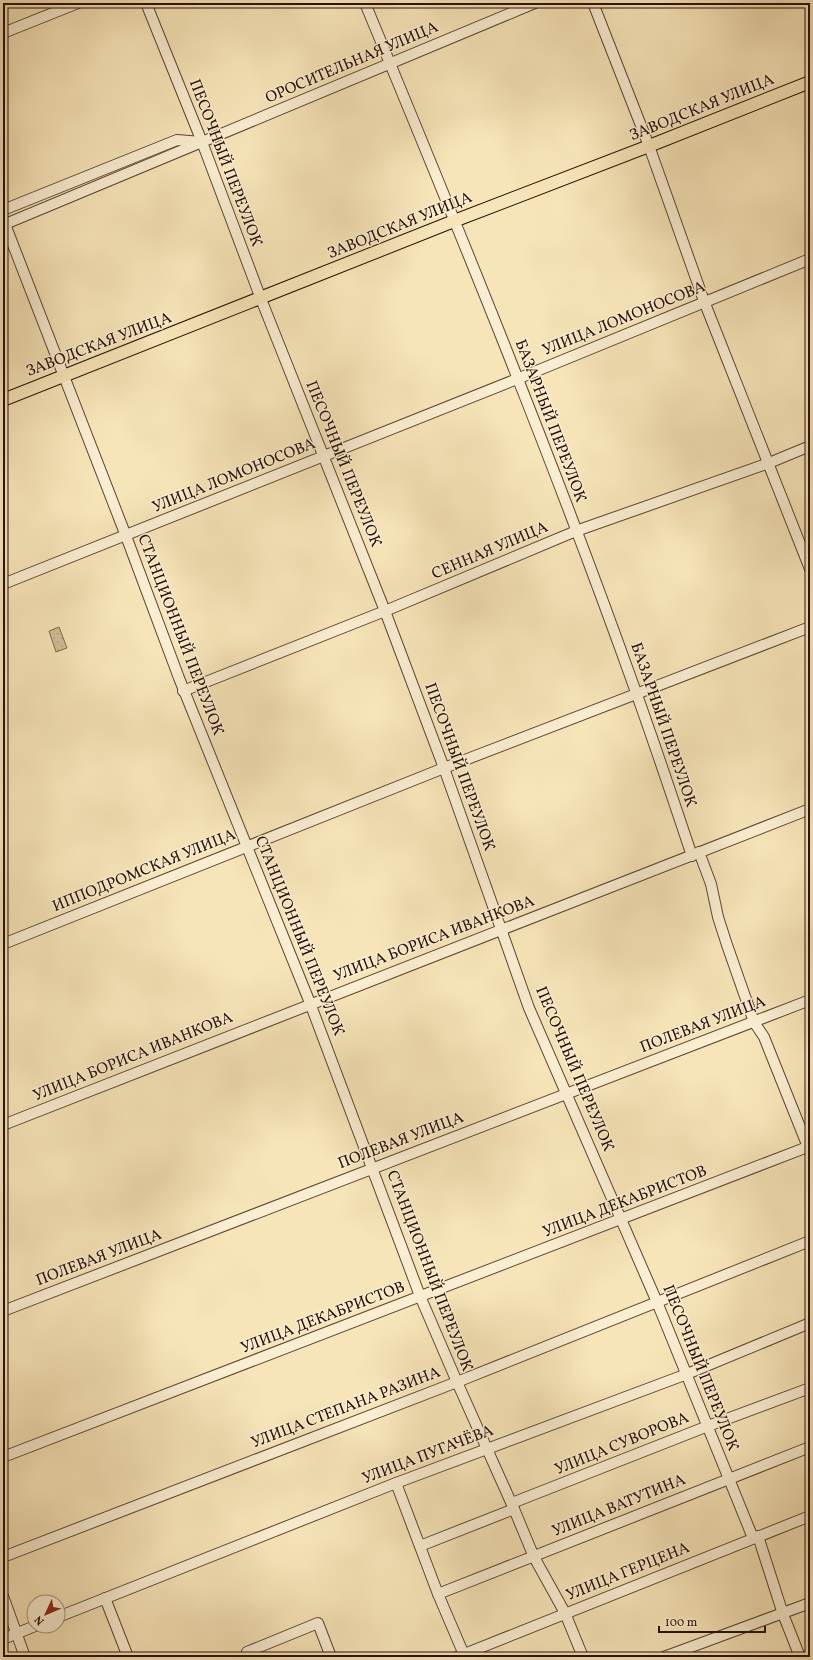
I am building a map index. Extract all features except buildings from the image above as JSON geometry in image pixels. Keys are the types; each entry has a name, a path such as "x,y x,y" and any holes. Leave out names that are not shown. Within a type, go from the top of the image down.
{"main road":[{"name":"ЗАВОДСКАЯ УЛИЦА","path":"3,400 810,82"}],"street":[{"path":"3,33 78,3"},
{"name":"ПЕСОЧНЫЙ ПЕРЕУЛОК","path":"146,3 202,142 261,299 385,611 444,768 530,1008 657,1302 729,1478 755,1537 800,1657"},
{"name":"БАЗАРНЫЙ ПЕРЕУЛОК","path":"365,3 454,221 576,531 696,854 711,884 718,917 754,1022 764,1037 809,1149"},
{"name":"ОРОСИТЕЛЬНАЯ УЛИЦА","path":"4,223 535,3"},
{"path":"593,3 649,146 704,302 810,569"},
{"name":"ОРОСИТЕЛЬНАЯ УЛИЦА","path":"3,210 177,140 202,142"},
{"name":"СТАНЦИОННЫЙ ПЕРЕУЛОК","path":"4,223 65,376 184,691 310,1003 420,1296 456,1382 513,1506 534,1557 565,1613 583,1657"},
{"name":"УЛИЦА ЛОМОНОСОВА","path":"3,584 517,379 810,259"},
{"name":"СЕННАЯ УЛИЦА","path":"184,691 385,611 576,531 769,463 810,446"},
{"name":"ИППОДРОМСКАЯ УЛИЦА","path":"3,944 444,768 810,627"},
{"name":"УЛИЦА БОРИСА ИВАНКОВА","path":"3,1125 310,1003 810,809"},
{"name":"ПОЛЕВАЯ УЛИЦА","path":"3,1311 810,1000"},
{"name":"УЛИЦА ДЕКАБРИСТОВ","path":"3,1457 420,1296 809,1149"},
{"name":"УЛИЦА СТЕПАНА РАЗИНА","path":"3,1557 456,1382 810,1241"},
{"name":"УЛИЦА ПУГАЧЁВА","path":"66,1614 396,1483 687,1374 810,1323"},
{"name":"УЛИЦА СУВОРОВА","path":"420,1546 708,1426 810,1388"},
{"name":"УЛИЦА ВАТУТИНА","path":"438,1594 810,1447"},
{"path":"396,1483 462,1656"},
{"name":"УЛИЦА ГЕРЦЕНА","path":"462,1656 565,1613 810,1516"},
{"path":"3,1596 25,1657"},
{"path":"105,1598 128,1657"},
{"path":"664,1657 810,1603"},
{"path":"249,1657 247,1652 318,1623 331,1657"},
{"path":"3,1639 26,1629"}],"shaded area":[{"path":"59,627 67,648 56,652 49,631"}]}
